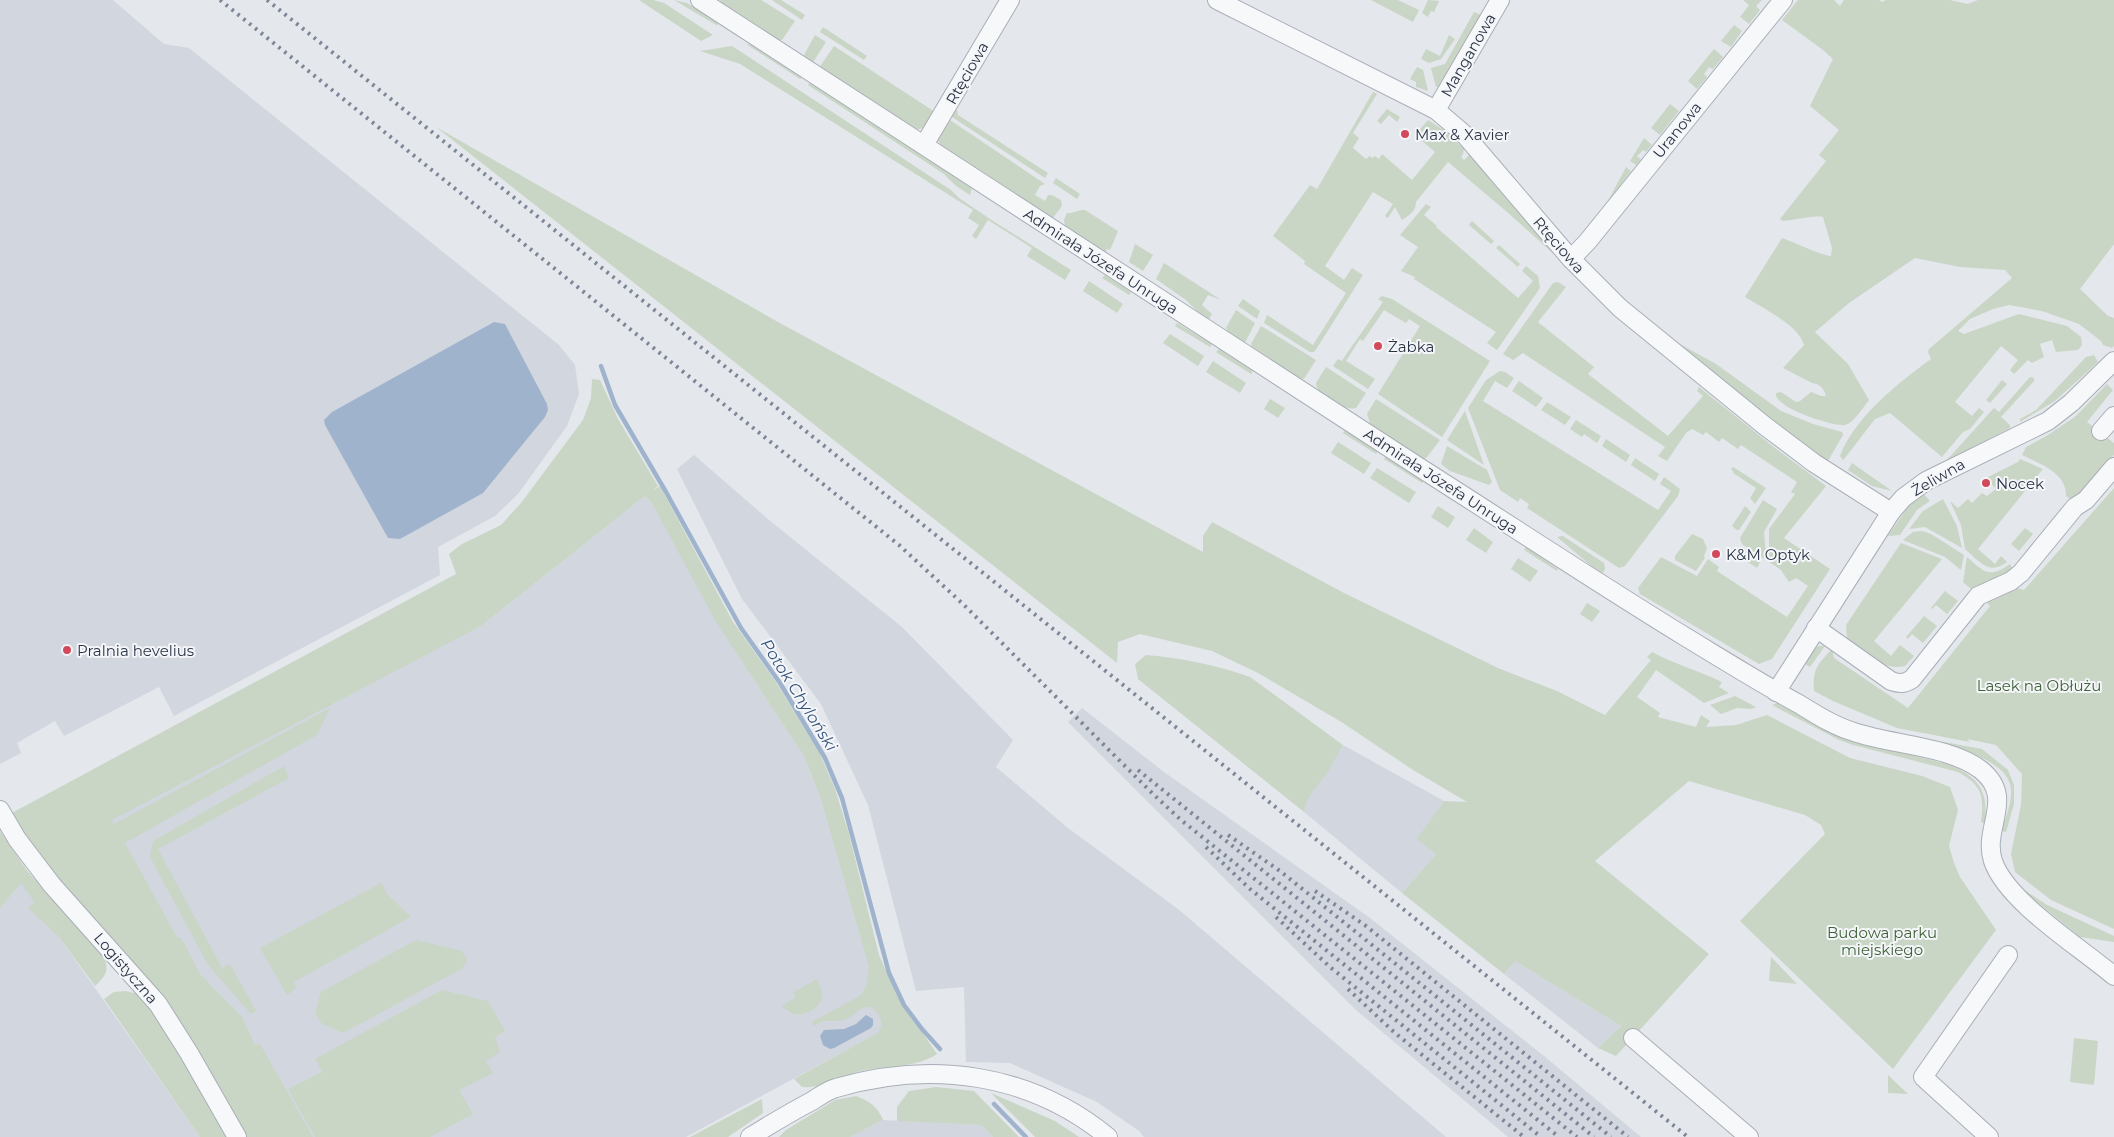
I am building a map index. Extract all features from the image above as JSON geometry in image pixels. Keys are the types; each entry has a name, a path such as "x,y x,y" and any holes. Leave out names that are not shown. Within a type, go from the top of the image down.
{"street":[{"name":"Admirała Józefa Unruga","path":"700,0 1113,270 1601,585 1776,692 1832,723 1855,733 1950,755 1983,771 1994,786 1999,803 1990,842 1992,859 1998,871 2010,889 2043,920 2114,976"},
{"name":"Rtęciowa","path":"924,145 1010,0"},
{"name":"Rtęciowa","path":"1217,0 1436,110 1464,134 1571,259 1620,308 1765,426 1814,463 1891,512"},
{"name":"Manganowa","path":"1436,110 1500,0"},
{"name":"Uranowa","path":"1571,259 1594,234 1782,0"},
{"name":"Żeliwna","path":"1776,692 1891,512 1903,498 1926,481 2048,421 2114,361"},
{"path":"2101,431 2114,416"},
{"path":"1816,628 1891,681 1900,684 1907,682 1912,679 1978,596 2011,581 2021,573 2075,507 2086,500 2114,467"},
{"name":"Logistyczna","path":"0,810 17,840 52,885 158,1004 189,1052 237,1137"},
{"path":"1989,1137 1923,1077 2008,955"},
{"path":"1632,1038 1749,1137"},
{"path":"750,1137 834,1088 905,1074 954,1074 1000,1082 1030,1091 1078,1116 1108,1137"}],"shaded area":[{"path":"0,0 113,0 164,44 189,48 559,345 575,365 579,394 567,426 518,494 495,516 438,547 440,575 174,716 159,687 64,736 55,721 17,743 21,753 0,764"},
{"path":"694,455 769,520 902,627 1013,740 996,767 1068,828 1178,909 1446,1137 1144,1137 1139,1131 1097,1102 1010,1063 966,1062 964,987 916,991 868,805 821,704 742,599 677,469"},
{"path":"645,496 652,503 746,667 804,756 820,797 887,1028 686,1137 312,1137 230,1057 177,937 111,820 280,728 481,626"},
{"path":"1082,708 1164,772 1370,918 1544,1056 1641,1137 1508,1137 1356,1010 1068,722"},
{"path":"1343,745 1444,801 1418,839 1436,854 1402,893 1304,812 1305,802"},
{"path":"21,882 34,902 29,908 59,937 200,1137 0,1137 0,907"},
{"path":"1515,961 1621,1026 1598,1048 1504,974"},
{"path":"883,1120 981,1125 993,1137 850,1137"}],"green space":[{"path":"639,0 653,0 664,3 713,35 701,41"},
{"path":"674,0 687,3 717,23 718,26"},
{"path":"720,0 761,0 795,21 782,40 778,40 723,5"},
{"path":"772,0 781,0 805,15 802,20"},
{"path":"1371,0 1398,0 1419,10 1413,22"},
{"path":"1428,0 1439,1 1434,12 1431,11 1428,17 1422,13"},
{"path":"1743,0 1762,0 1756,6 1760,10 1749,24 1740,17 1749,5"},
{"path":"1798,0 1834,0 1840,6 1844,0 1879,0 1882,2 1886,0 1950,0 1968,4 1978,0 2114,0 2114,244 2080,289 2108,316 2114,318 2114,346 2112,348 2103,345 2101,341 2079,324 2042,311 2009,305 1993,309 1970,319 1958,331 1964,334 2019,314 2067,326 2081,337 2082,345 2078,350 2056,352 2052,340 2040,344 2044,357 2032,363 2028,360 2014,374 2010,370 2018,360 2001,346 1955,402 1972,416 1979,408 1984,412 1970,429 1963,432 1942,457 1890,413 1875,419 1845,458 1843,460 1840,456 1856,428 1867,414 1892,390 1931,359 1928,352 1929,349 2012,278 2005,270 1960,267 1915,258 1849,303 1815,332 1848,364 1869,400 1855,418 1845,425 1829,423 1804,415 1783,404 1777,398 1776,393 1781,392 1796,402 1811,392 1826,396 1819,385 1783,368 1804,345 1801,338 1788,324 1745,297 1782,238 1831,256 1832,248 1823,217 1783,221 1780,219 1826,161 1819,155 1839,130 1810,106 1833,59 1782,20"},
{"path":"1474,12 1481,15 1438,87 1436,87 1431,68 1445,64"},
{"path":"1734,25 1742,31 1731,47 1721,41"},
{"path":"823,27 867,56 864,60 820,32"},
{"path":"815,35 826,42 812,64 804,55"},
{"path":"1449,35 1455,39 1441,59 1429,63 1421,59 1426,49 1440,56"},
{"path":"746,44 751,45 802,78 800,79"},
{"path":"732,46 951,190 959,198 990,219 1071,270 1065,280 1027,256 1032,248 988,220 976,239 972,236 979,225 968,218 973,210 740,64 700,51"},
{"path":"834,46 935,112 927,125 921,129 913,129 819,68"},
{"path":"1714,49 1723,57 1713,69 1709,67 1704,74 1707,77 1697,89 1688,81"},
{"path":"1417,67 1423,70 1428,91 1416,87 1416,82 1410,79"},
{"path":"810,83 972,188 970,195 956,186 944,174 808,85"},
{"path":"1373,92 1377,94 1353,133 1359,138 1353,148 1366,159 1370,156 1372,158 1375,156 1379,159 1382,154 1412,180 1435,152 1415,135 1428,120 1445,131 1464,149 1461,157 1464,160 1471,153 1557,255 1448,162 1416,202 1410,215 1402,220 1395,207 1388,218 1385,216 1393,204 1373,192 1325,266 1344,280 1352,268 1363,275 1317,348 1314,352 1310,352 1264,323 1267,315 1313,345 1346,293 1304,264 1305,261 1273,236 1310,185 1317,189"},
{"path":"1670,104 1679,111 1660,135 1651,128"},
{"path":"956,106 958,115 1048,173 1045,178 949,115"},
{"path":"1387,109 1400,117 1397,122 1389,115 1381,124 1377,121"},
{"path":"947,118 1045,184 1040,186 1035,195 1045,201 1048,195 1061,200 1062,206 1052,219 942,148 937,139"},
{"name":"Budowa parku miejskiego","path":"436,127 778,322 1203,552 1203,536 1212,522 1346,594 1498,668 1557,691 1605,715 1651,660 1647,657 1652,652 1722,682 1719,687 1729,693 1704,703 1656,670 1637,697 1660,713 1658,717 1696,727 1701,715 1710,721 1706,727 1736,725 1767,715 1850,758 1922,776 1950,787 1958,810 1949,846 1954,863 1960,877 1996,930 1893,1069 1740,921 1825,834 1821,825 1805,815 1689,781 1595,861 1709,954 1616,1056 1598,1048 1621,1026 1515,961 1504,974 1402,893 1436,854 1417,839 1444,801 1467,802 1413,770 1343,723 1258,673 1212,651 1140,634 1118,642 1117,663"},
{"path":"1644,138 1652,145 1646,152 1643,150 1637,156 1641,160 1636,165 1630,161"},
{"path":"1626,167 1631,171 1608,201"},
{"path":"1056,178 1080,194 1077,199 1053,183"},
{"path":"1426,204 1431,207 1424,215 1518,298 1533,281 1522,271 1526,266 1538,276 1540,288 1497,350 1487,343 1496,332 1414,279 1415,277 1401,271 1418,247 1400,235"},
{"path":"1085,210 1118,231 1110,250 1107,249 1105,254 1065,227 1064,220 1067,213"},
{"path":"1472,221 1494,241 1491,244 1469,225"},
{"path":"1135,244 1153,255 1143,271 1129,262"},
{"path":"1499,245 1520,264 1518,267 1496,248"},
{"path":"1164,263 1221,300 1208,295 1202,305 1212,314 1209,319 1205,319 1186,300 1156,279"},
{"path":"1105,275 1131,292 1129,295 1102,278"},
{"path":"1089,281 1123,304 1117,313 1083,291"},
{"path":"1558,282 1566,287 1538,322 1594,367 1588,374 1668,436 1703,396 1697,391 1699,387 1826,486 1784,538 1830,569 1772,659 1759,664 1640,594 1638,588 1661,557 1697,576 1708,559 1719,567 1717,571 1787,617 1808,586 1796,578 1789,582 1781,570 1769,562 1769,529 1795,494 1791,492 1797,482 1741,445 1738,449 1722,438 1719,442 1706,432 1703,435 1692,429 1686,433 1667,461 1658,456 1665,447 1523,353 1513,360 1503,354 1553,283"},
{"path":"1382,296 1392,299 1490,361 1442,437 1378,394 1420,326 1409,319 1406,323 1384,310 1363,341 1360,339 1346,361 1375,379 1368,389 1333,366 1338,359 1342,361 1383,302 1378,299"},
{"path":"1243,299 1260,311 1257,319 1238,306"},
{"path":"1236,310 1255,323 1245,343 1228,332 1226,328"},
{"path":"1177,323 1212,344 1210,347 1175,326"},
{"path":"1261,326 1316,360 1304,379 1298,378 1252,348 1251,344"},
{"path":"1170,334 1204,356 1198,366 1163,343"},
{"path":"1680,344 1716,364 1781,411 1813,424 1842,432 1843,435 1828,461 1825,461 1780,429"},
{"path":"1219,349 1253,371 1251,374 1216,352"},
{"path":"2094,355 2098,362 2055,401 2020,422 2020,419 2036,410 2086,357"},
{"path":"1213,361 1246,383 1240,393 1206,372"},
{"path":"1326,367 1366,393 1356,408 1345,407 1332,402 1325,398 1317,388 1316,383"},
{"path":"1500,371 1514,378 1507,388 1495,381 1483,401 1658,510 1671,491 1660,484 1664,477 1680,489 1678,496 1625,566 1619,568 1527,508 1529,504 1520,498 1518,502 1500,490 1468,408 1486,380"},
{"path":"2030,377 2034,378 2034,381 2001,417 2010,425 2010,428 1946,461 1994,408 1999,412"},
{"path":"592,379 600,380 618,419 658,486 652,491 660,486 733,622 776,682 820,754 835,789 849,834 879,955 897,995 937,1054 920,1062 857,1072 818,1086 802,1087 794,1079 879,1032 881,1018 872,1007 861,1009 842,1020 824,1021 814,1026 812,1022 861,995 866,987 869,967 820,797 804,756 716,622 652,503 645,496 481,626 112,820 114,824 330,708 317,735 125,843 177,937 182,939 200,974 242,1017 255,1045 260,1044 313,1137 246,1137 174,1011 121,949 40,862 10,814 456,574 449,554 462,544 501,525 521,503 583,420 591,398"},
{"path":"2002,380 2007,384 1990,403 1986,400"},
{"path":"1519,381 1543,398 1536,407 1512,391"},
{"path":"2107,384 2113,390 2087,422 2114,443 2114,455 2075,500 2072,500 2066,496 2062,481 2057,475 2022,455 2026,447 2076,416"},
{"path":"1270,399 1285,408 1278,418 1264,409"},
{"path":"1376,399 1440,440 1427,457 1424,459 1371,426 1367,414"},
{"path":"1547,402 1571,417 1565,425 1541,410"},
{"path":"1465,411 1484,465 1447,440"},
{"path":"1576,420 1601,436 1597,443 1584,434 1582,437 1570,429"},
{"path":"1345,430 1378,451 1376,454 1343,433"},
{"path":"1606,439 1630,455 1626,462 1602,446"},
{"path":"1338,442 1371,463 1364,474 1331,453"},
{"path":"1447,446 1487,470 1492,482 1489,485 1450,471 1441,464"},
{"path":"1386,456 1424,480 1422,483 1384,459"},
{"path":"1635,458 1659,474 1655,481 1631,465"},
{"path":"2020,459 2043,469 1978,549 1995,564 2001,556 2007,562 1995,568 1989,567 1965,549 1961,525 1950,501 1958,508 1968,499 1972,503 1982,493 1987,496 1996,489 1986,478 2018,462"},
{"path":"1852,463 1892,491 1872,486 1848,470"},
{"path":"1733,467 1766,488 1755,504 1750,498 1756,488 1733,473 1731,469"},
{"path":"1377,468 1416,492 1409,503 1370,478"},
{"name":"Lasek na Obłużu","path":"2114,488 2114,929 2051,900 2015,872 2011,854 2021,805 2022,774 1996,745 1897,728 1814,691 1814,677 1817,667 1832,649 1834,658 1908,708 1990,606 1985,601 2014,587 2024,590"},
{"path":"1923,493 1930,501 1917,510 1900,535 1888,536 1909,505"},
{"path":"1943,499 1957,526 1962,548 1925,527 1909,529 1923,511"},
{"path":"1763,500 1777,509 1764,532 1766,555 1764,559 1742,544 1740,538"},
{"path":"1438,506 1455,517 1448,528 1431,517"},
{"path":"1745,506 1751,512 1739,530 1737,530 1732,526"},
{"path":"1474,528 1493,542 1486,553 1466,540"},
{"path":"2025,528 2033,534 2019,551 2011,544"},
{"path":"1922,531 1931,534 1964,555 1961,570 1945,557 1903,540 1913,532"},
{"path":"1692,534 1703,539 1707,548 1705,558 1696,571 1675,560 1675,556"},
{"path":"1563,536 1604,563 1605,569 1602,575 1557,537"},
{"path":"1901,543 1942,559 1874,641 1891,656 1900,645 1914,656 1905,666 1897,667 1881,663 1847,639 1846,625"},
{"path":"1526,547 1558,569 1557,571 1524,550"},
{"path":"1743,550 1760,562 1757,568 1738,556"},
{"path":"1967,557 1987,572 2003,569 2010,564 2013,569 2009,573 1971,589 1963,582"},
{"path":"1518,558 1538,571 1530,582 1511,569"},
{"path":"1945,591 1958,601 1947,614 1936,605 1931,608"},
{"path":"1631,594 1745,661 1746,665"},
{"path":"1587,603 1600,611 1592,622 1580,614"},
{"path":"1924,616 1937,626 1923,643 1912,634 1908,639 1906,637"},
{"path":"1825,646 1810,667 1805,664 1815,648"},
{"path":"1146,655 1199,663 1250,677 1343,745 1328,772 1309,797 1304,812 1138,679 1135,664"},
{"path":"1735,696 1756,707 1751,709 1737,708 1721,714 1710,705"},
{"path":"1777,703 1846,739 1951,765 1961,770 1976,781 1980,788 1985,803 1985,824 1981,822 1982,798 1980,792 1973,782 1958,772 1839,740 1772,705"},
{"path":"1895,733 1982,749 2008,770 2014,785 2014,804 2006,832 2002,831 2011,793 2008,779 1998,768 1983,758 1965,751"},
{"path":"284,766 289,778 158,849 222,968 230,964 256,1011 251,1014 208,965 150,857 153,841"},
{"path":"0,831 28,872 102,950 106,961 106,970 95,986 59,937 28,908 34,902 21,883 0,908"},
{"path":"381,883 388,895 411,917 294,982 296,988 287,995 260,948"},
{"path":"2023,889 2047,905 2114,936 2114,942 2080,937"},
{"path":"416,940 462,951 467,960 463,968 343,1033 322,1024 315,1013 321,992"},
{"path":"1771,957 1797,984 1769,981"},
{"path":"817,979 822,995 819,1004 811,1011 796,1014 781,1006 795,998 794,992"},
{"path":"442,990 488,1001 505,1031 495,1037 500,1052 486,1061 493,1073 459,1090 473,1114 430,1137 315,1137 288,1089 322,1072 315,1059"},
{"path":"126,991 138,994 147,1001 174,1040 229,1137 200,1137 104,999 114,992"},
{"path":"2074,1038 2098,1041 2094,1085 2070,1082"},
{"path":"1888,1075 1908,1094 1888,1093"},
{"path":"936,1087 974,1091 1019,1137 993,1137 981,1125 897,1121 897,1107 909,1091"},
{"path":"991,1093 1055,1121 1079,1137 1035,1137"},
{"path":"856,1096 872,1105 883,1120 850,1137 779,1137 786,1130 835,1100"},
{"path":"762,1099 763,1113 728,1137 690,1137"}],"water":[{"path":"494,322 505,324 547,404 548,410 545,417 483,493 400,539 388,538 325,425 324,420 332,412"},
{"path":"866,1015 873,1019 871,1028 834,1048 830,1049 823,1045 820,1036 824,1030 844,1029 856,1024"}],"waterway":[{"name":"Potok Chyloński","path":"601,366 615,405 666,492 741,628 780,683 825,758 842,798 889,973 904,1005 940,1049"},
{"name":"Potok Chyloński","path":"994,1104 1026,1137"}],"railway":[{"path":"220,0 899,545 963,604 1181,820 1577,1137"},
{"path":"267,0 1688,1137"},
{"path":"1138,770 1594,1137"},
{"path":"1228,835 1280,871 1611,1137"},
{"path":"1206,847 1250,889 1559,1137"},
{"path":"1315,891 1366,926 1628,1137"},
{"path":"1276,917 1330,967 1541,1137"},
{"path":"1348,989 1395,1033 1524,1137"}],"place":[{"name":"Max & Xavier","path":"1405,134"},
{"name":"Żabka","path":"1378,346"},
{"name":"Nocek","path":"1986,483"},
{"name":"K&M Optyk","path":"1716,554"},
{"name":"Pralnia hevelius","path":"67,650"}]}
